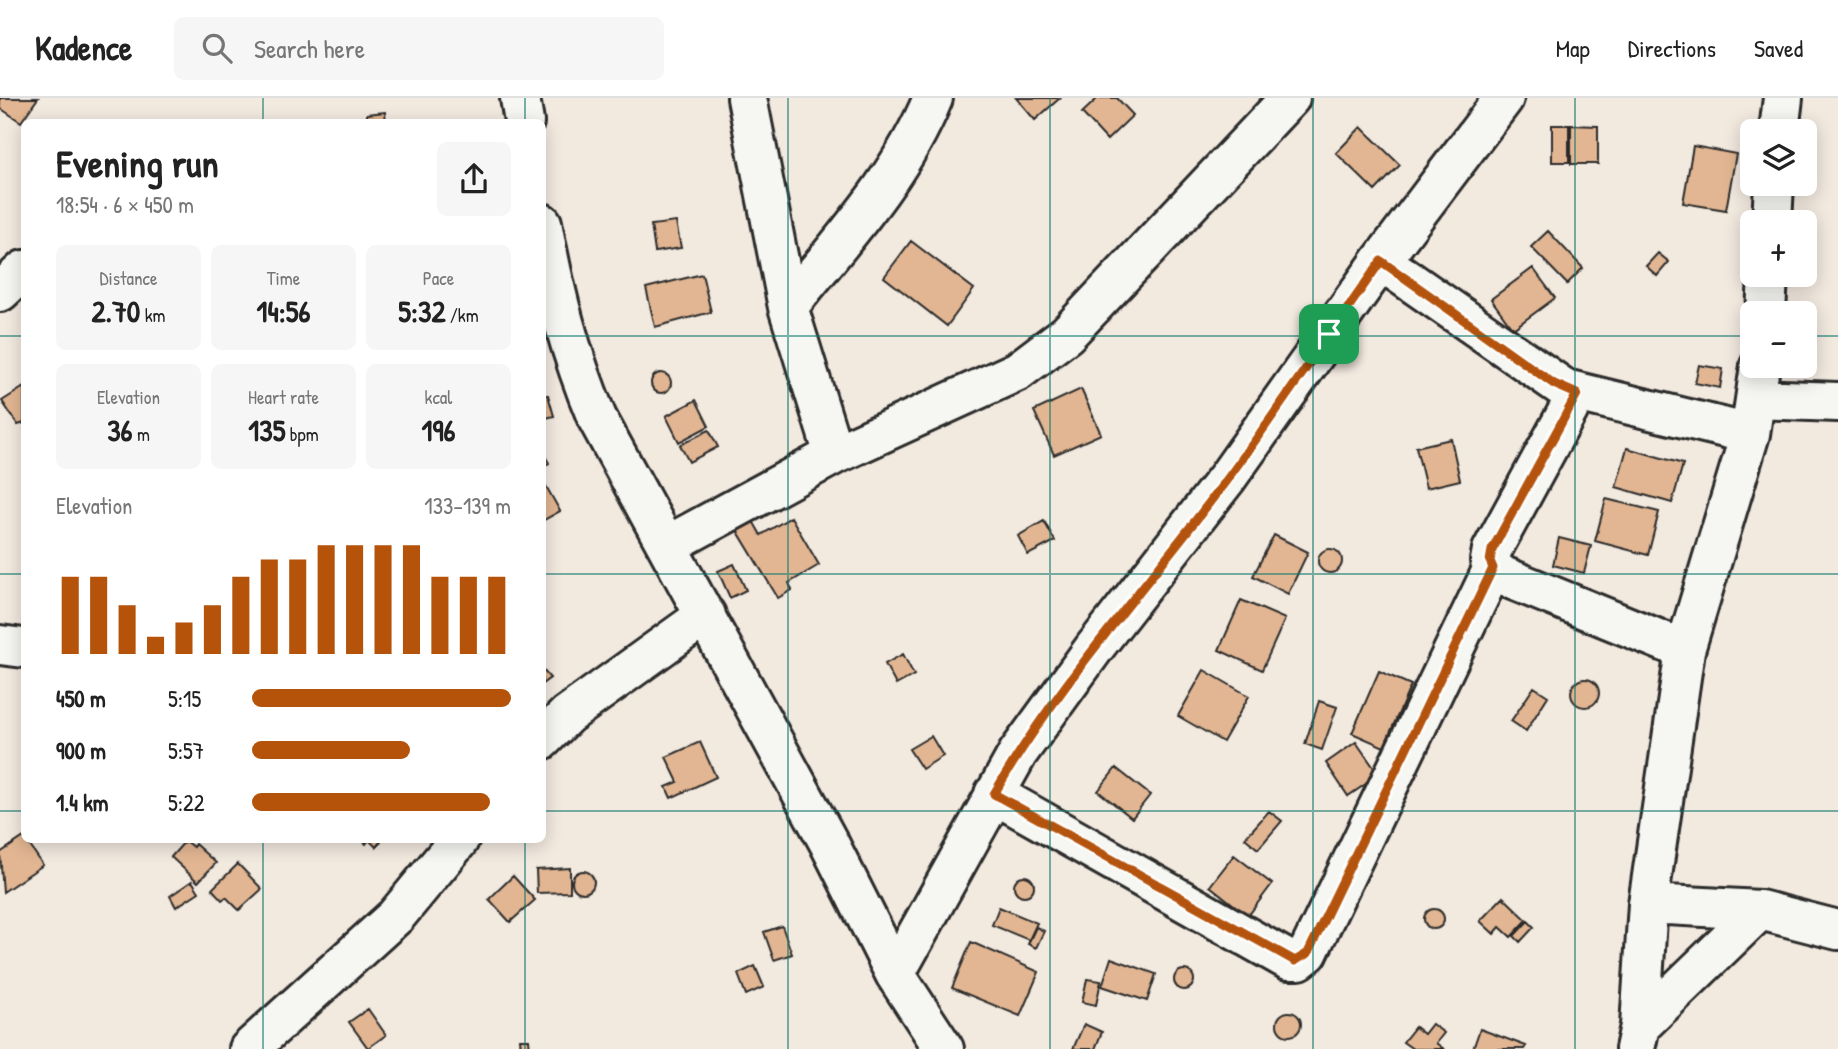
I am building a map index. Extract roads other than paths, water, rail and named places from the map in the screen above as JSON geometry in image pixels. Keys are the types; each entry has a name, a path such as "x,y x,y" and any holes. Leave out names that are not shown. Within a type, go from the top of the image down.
{"street":[{"path":"520,98 524,119"},
{"path":"747,98 788,307 834,455"},
{"path":"788,307 880,193 920,131 933,98"},
{"path":"667,544 834,455 1035,360 1067,334 1290,98"},
{"path":"895,974 994,794 1026,742 1095,647 1227,478 1381,261 1504,98"},
{"path":"1780,119 1783,98"},
{"path":"546,245 556,299 573,360 597,418 829,843 895,974 944,1049"},
{"path":"1381,261 1554,384 1577,394 1838,402"},
{"path":"0,292 21,273"},
{"path":"1577,394 1492,550 1490,561 1493,568 1503,576 1685,650"},
{"path":"1637,1037 1647,904 1685,650 1755,400"},
{"path":"994,794 1288,960 1302,958 1308,953 1493,568"},
{"path":"546,736 567,715 706,615"},
{"path":"0,645 21,648"},
{"path":"249,1049 396,916 457,843"},
{"path":"1647,904 1760,910 1838,930"},
{"path":"1637,1037 1760,910"}]}
